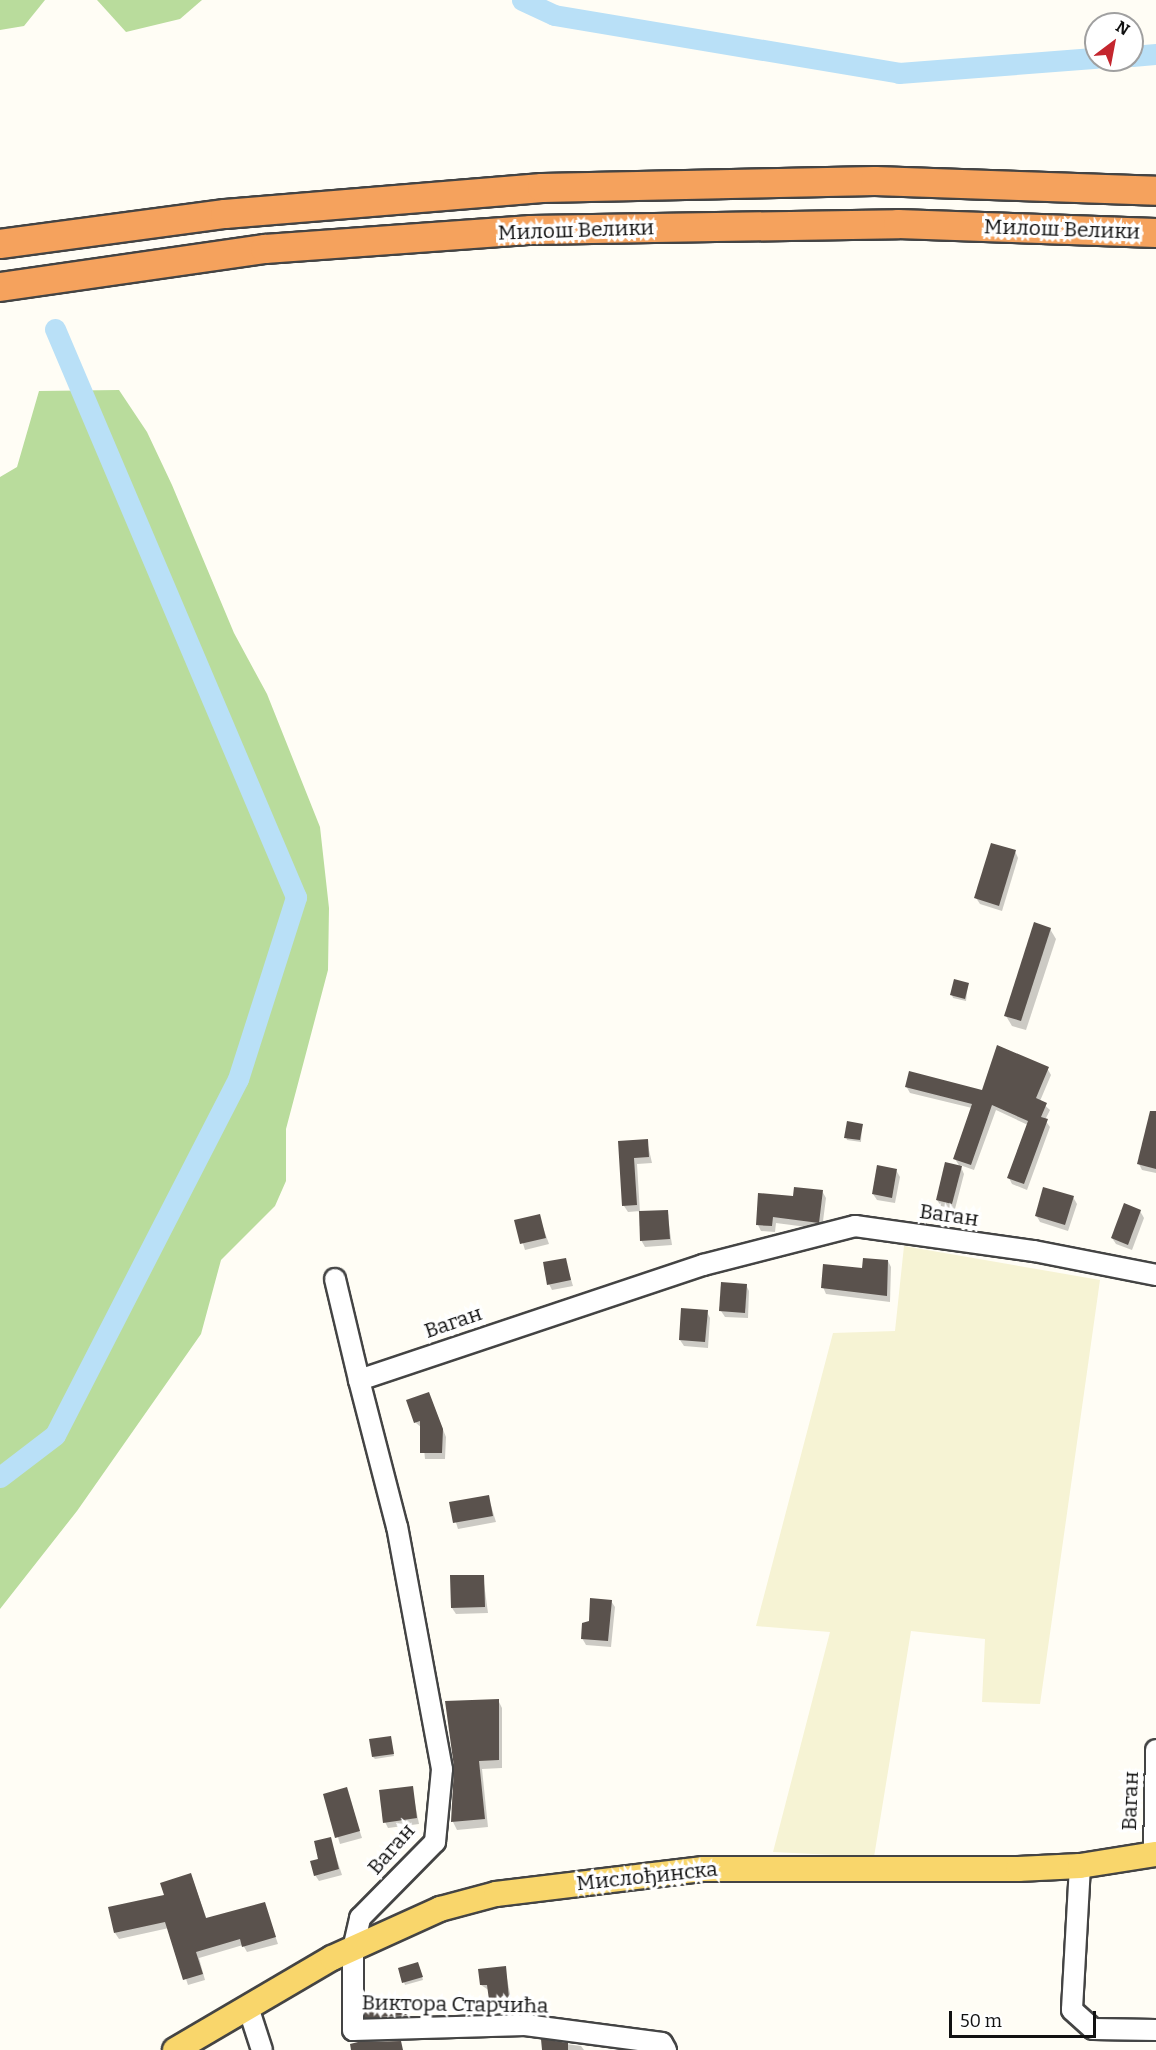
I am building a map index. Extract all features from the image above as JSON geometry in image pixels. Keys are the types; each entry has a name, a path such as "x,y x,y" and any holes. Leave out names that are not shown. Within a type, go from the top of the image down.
{"highway":[{"name":"Милош Велики","path":"0,244 225,214 542,188 875,181 1156,191"},
{"name":"Милош Велики","path":"0,287 265,249 531,230 898,224 1156,233"}],"main road":[{"name":"Мислођинска","path":"175,2050 353,1949 432,1912 476,1898 642,1874 804,1866 1080,1866 1155,1854"}],"street":[{"name":"Ваган","path":"353,1949 360,1918 435,1842 442,1769 397,1527 359,1380 703,1265 855,1226 1034,1251 1156,1275"},
{"path":"335,1279 359,1380"},
{"name":"Ваган","path":"1155,1854 1156,1750"},
{"path":"1080,1866 1072,2010 1093,2029 1156,2030"},
{"name":"Виктора Старчића","path":"353,1949 353,2030 525,2025 662,2043 666,2050"},
{"path":"248,2007 262,2050"}],"shaded area":[{"path":"904,1246 1100,1280 1040,1704 982,1702 985,1639 911,1631 874,1857 773,1852 830,1632 756,1626 833,1333 895,1331"}],"green space":[{"path":"0,0 45,0 24,26 0,30"},
{"path":"97,0 202,0 180,19 126,32"},
{"path":"119,390 147,432 172,485 234,633 267,694 320,827 329,908 328,970 286,1129 286,1181 275,1206 221,1260 201,1334 77,1511 0,1609 0,477 17,467 39,391"}],"building":[{"path":"991,843 1016,850 999,906 974,898"},
{"path":"1034,922 1051,928 1021,1021 1004,1016"},
{"path":"954,979 969,983 965,999 950,995"},
{"path":"997,1045 1049,1067 1036,1098 1047,1103 1041,1117 1048,1119 1024,1184 1007,1178 1028,1121 992,1105 971,1165 953,1159 972,1104 905,1087 909,1071 982,1090"},
{"path":"1150,1111 1156,1111 1156,1169 1137,1164"},
{"path":"847,1121 863,1124 860,1140 844,1138"},
{"path":"648,1139 649,1157 634,1158 637,1205 622,1206 618,1141"},
{"path":"945,1162 962,1166 952,1204 936,1200"},
{"path":"877,1165 897,1169 892,1198 872,1194"},
{"path":"794,1187 823,1190 819,1223 773,1217 772,1226 756,1225 758,1193 793,1196"},
{"path":"1043,1187 1074,1196 1065,1225 1035,1216"},
{"path":"1124,1203 1141,1210 1128,1245 1111,1238"},
{"path":"668,1210 670,1239 640,1241 639,1211"},
{"path":"540,1214 546,1238 520,1244 514,1220"},
{"path":"566,1258 571,1280 547,1285 543,1262"},
{"path":"863,1258 888,1260 887,1296 821,1288 823,1264 862,1268"},
{"path":"721,1282 747,1284 745,1313 719,1311"},
{"path":"681,1308 708,1310 705,1342 679,1340"},
{"path":"429,1392 443,1429 442,1453 420,1453 420,1421 414,1423 406,1400"},
{"path":"489,1495 493,1516 453,1523 449,1502"},
{"path":"450,1575 484,1575 485,1607 451,1608"},
{"path":"590,1598 612,1600 608,1641 581,1639 582,1623 589,1621"},
{"path":"499,1699 499,1760 479,1761 485,1819 451,1822 454,1767 445,1701"},
{"path":"391,1736 394,1754 372,1757 369,1739"},
{"path":"413,1786 417,1818 383,1823 379,1790"},
{"path":"347,1787 360,1831 335,1838 323,1794"},
{"path":"331,1837 339,1869 314,1876 310,1861 318,1859 314,1841"},
{"path":"191,1873 206,1918 265,1902 276,1937 242,1947 240,1939 196,1952 203,1974 183,1980 165,1922 114,1933 108,1907 164,1895 160,1883"},
{"path":"418,1962 423,1977 402,1983 398,1968"},
{"path":"506,1966 509,1998 489,2000 487,1985 480,1985 478,1969"},
{"path":"408,2005 408,2015 365,2018 365,2006"},
{"path":"541,2039 568,2043 568,2050 542,2050"},
{"path":"401,2041 403,2050 351,2050 350,2044 358,2042"}],"waterway":[{"path":"522,0 554,15 899,73 1084,59"},
{"path":"1144,55 1156,54"},
{"path":"0,1477 55,1435 238,1079 296,897 55,329"}]}
